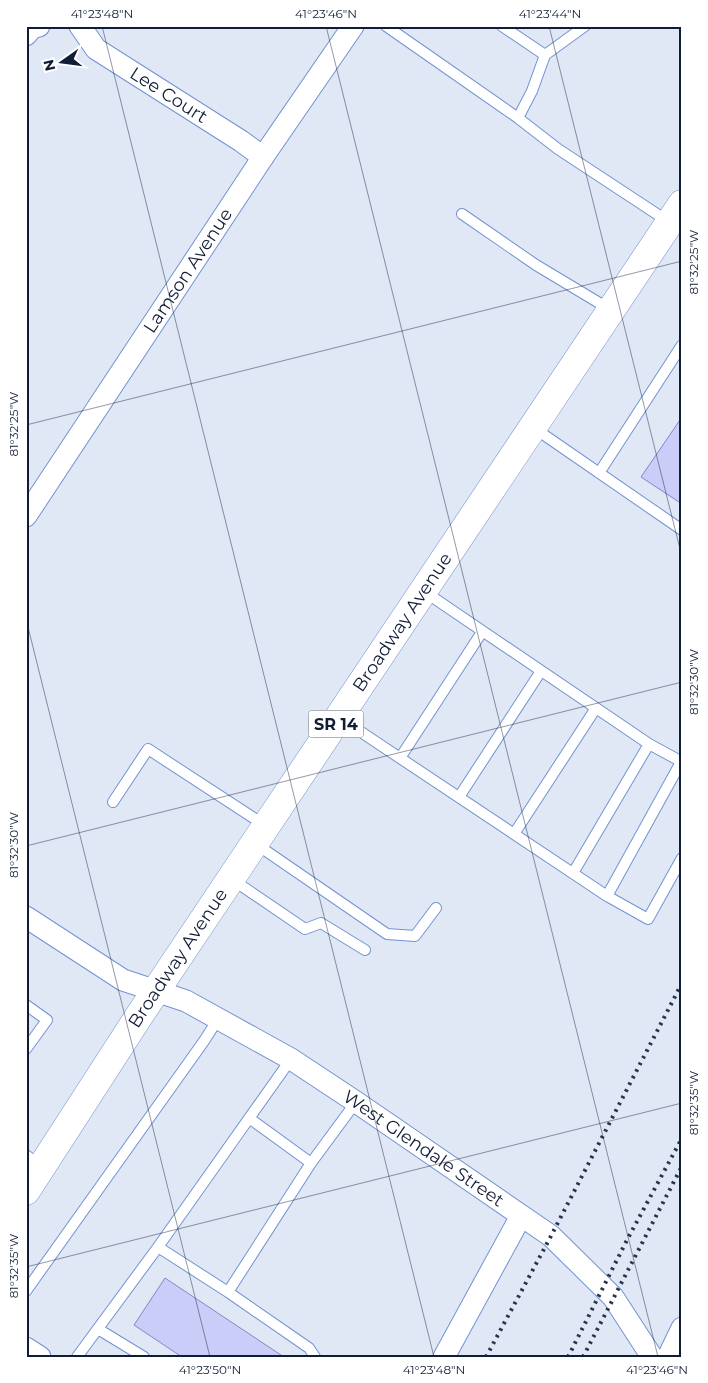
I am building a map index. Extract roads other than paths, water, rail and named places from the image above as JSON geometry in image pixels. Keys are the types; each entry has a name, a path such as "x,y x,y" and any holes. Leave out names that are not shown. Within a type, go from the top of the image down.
{"main road":[{"name":"Broadway Avenue","path":"26,1191 34,1161 156,991 232,879 676,214"}],"street":[{"path":"26,35 32,28 39,26"},
{"name":"Lee Court","path":"80,26 96,49 263,157"},
{"name":"Lamson Avenue","path":"26,516 263,157 352,26"},
{"name":"West Glendale Street","path":"26,917 123,980 186,1001 291,1059 551,1236 604,1286 652,1357"},
{"path":"444,1357 521,1216"},
{"path":"668,1357 682,1328"},
{"path":"26,1348 40,1357"}],"lane":[{"path":"386,26 518,118 558,150 676,214"},
{"path":"502,26 545,55"},
{"path":"518,118 532,91 545,55 585,26"},
{"path":"462,214 536,265 612,310"},
{"path":"598,473 682,345"},
{"path":"533,428 682,530"},
{"path":"424,591 649,744 682,762 607,896"},
{"path":"400,758 482,632"},
{"path":"459,797 541,671"},
{"path":"514,834 596,708"},
{"path":"340,718 607,896 648,919 682,858"},
{"path":"573,873 649,744"},
{"path":"113,802 148,749 239,806 261,835 387,934 415,936 436,908"},
{"path":"232,879 305,929 321,924 365,950"},
{"path":"26,1006 47,1020 26,1049"},
{"path":"26,1291 218,1019"},
{"path":"77,1357 158,1247 291,1059"},
{"path":"228,1292 311,1163 356,1102"},
{"path":"249,1118 311,1163"},
{"path":"158,1247 228,1292 309,1348 315,1357"},
{"path":"98,1329 144,1357"}],"railway":[{"path":"486,1357 682,983"},
{"path":"568,1357 627,1240 682,1138"},
{"path":"583,1357 682,1166"}]}
